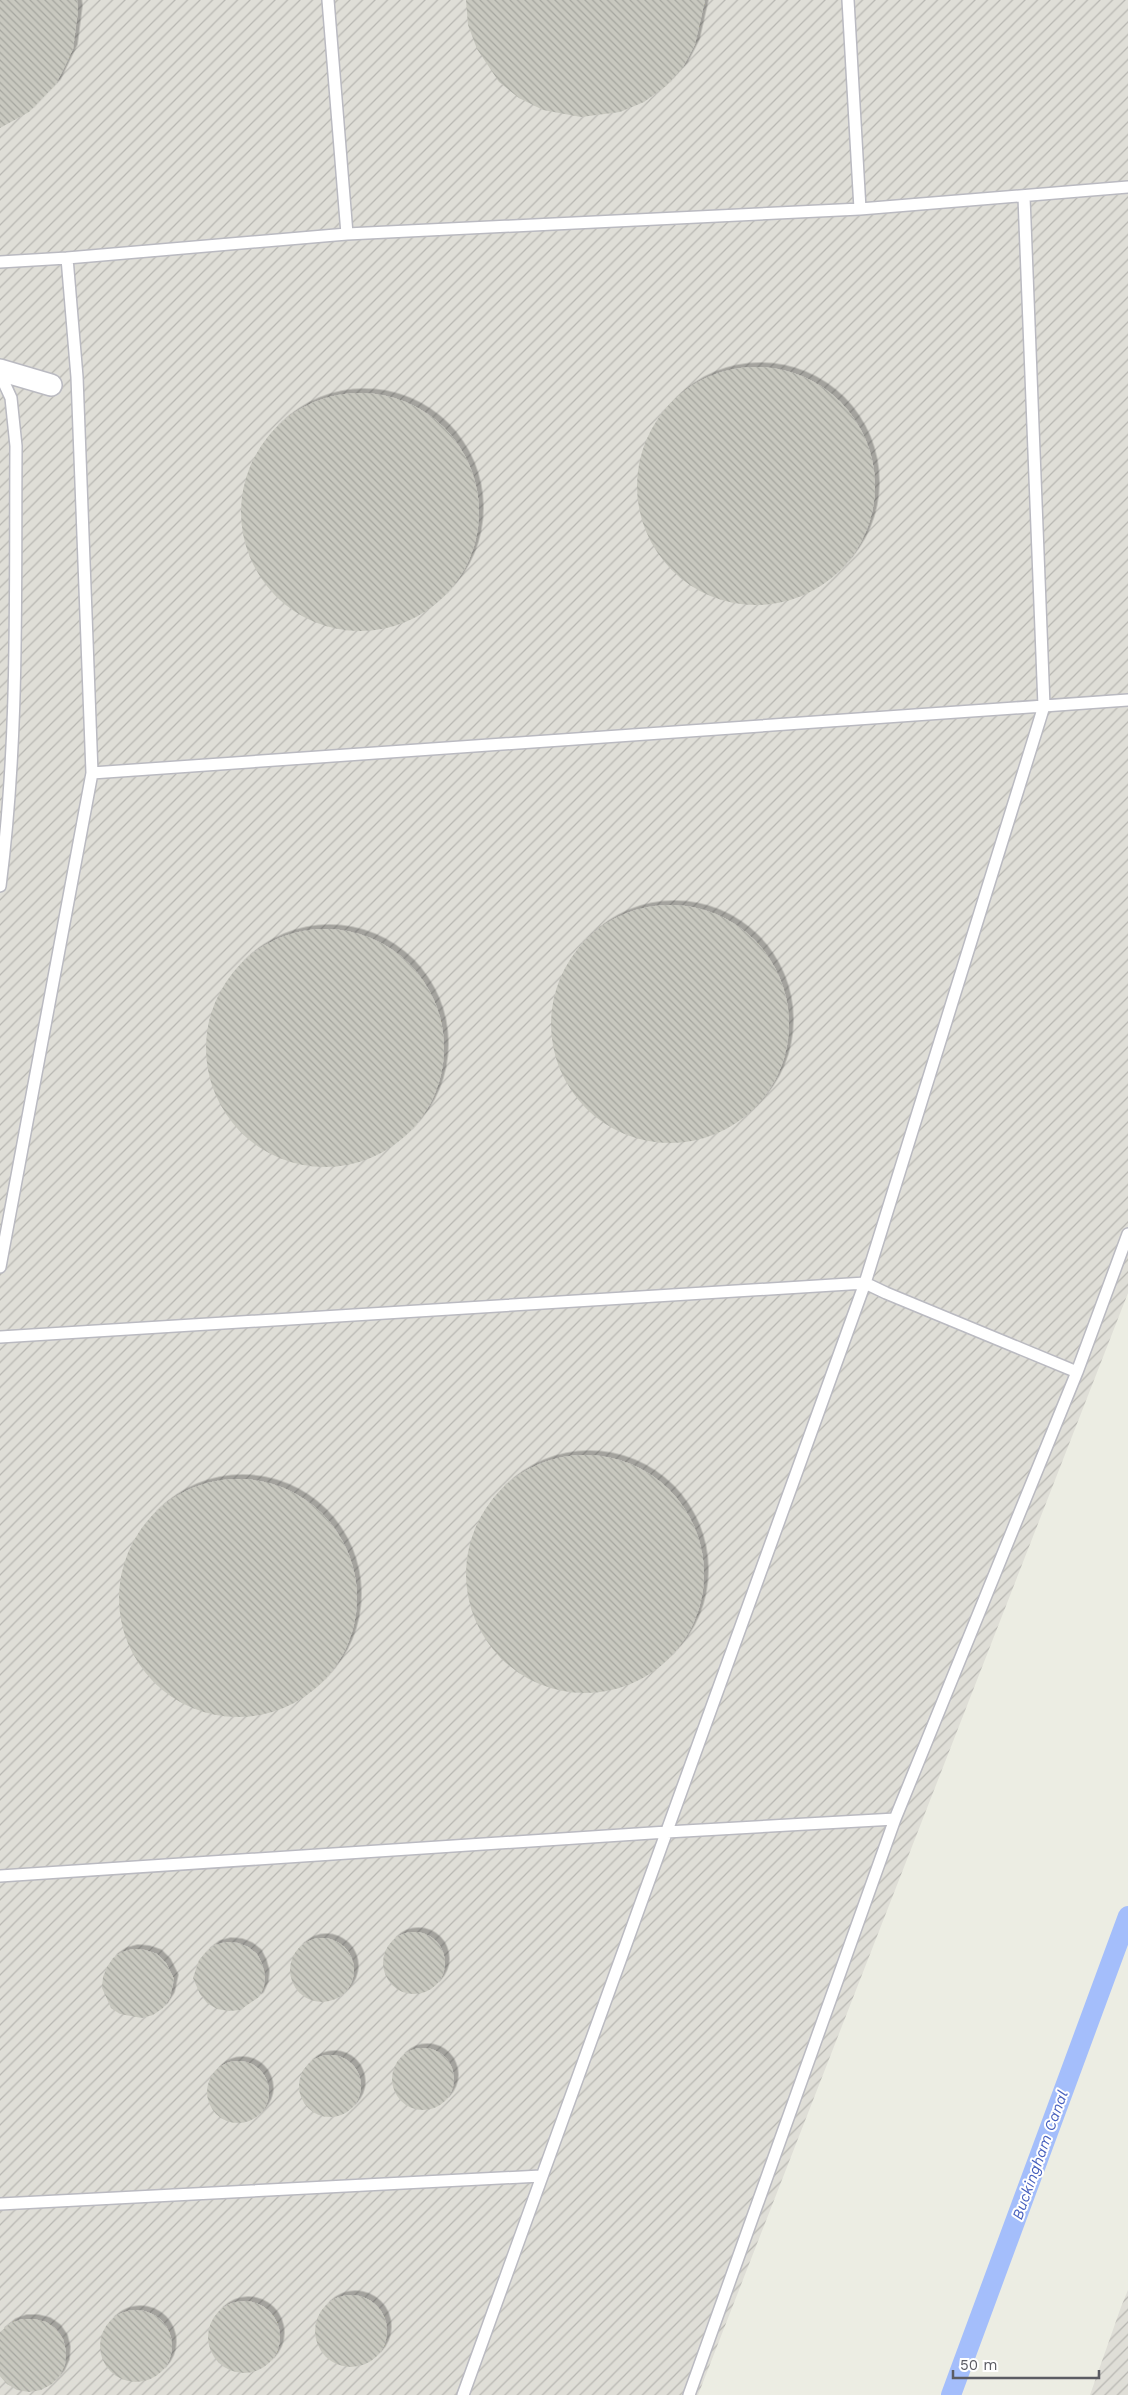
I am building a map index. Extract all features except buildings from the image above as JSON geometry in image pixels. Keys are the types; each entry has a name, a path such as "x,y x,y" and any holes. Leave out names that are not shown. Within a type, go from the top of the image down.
{"street":[{"path":"0,370 51,385"}],"lane":[{"path":"328,0 347,234"},
{"path":"848,0 860,209"},
{"path":"0,262 347,234 860,209 1128,187"},
{"path":"463,2395 865,1283 1044,706 1024,197"},
{"path":"0,1267 92,774 77,377 67,258"},
{"path":"0,374 11,398 16,456 14,741 8,830 0,886"},
{"path":"92,774 1128,700"},
{"path":"689,2395 896,1819 1077,1372 1128,1234"},
{"path":"0,1337 865,1283 1077,1372"},
{"path":"0,1876 667,1832 896,1819"},
{"path":"0,2204 542,2176"}],"shaded area":[{"path":"0,0 1128,0 1128,1293 698,2395 0,2395"},
{"path":"1128,2290 1128,2395 1090,2395 1121,2307"}],"waterway":[{"name":"Buckingham Canal","path":"951,2395 1128,1916"}]}
